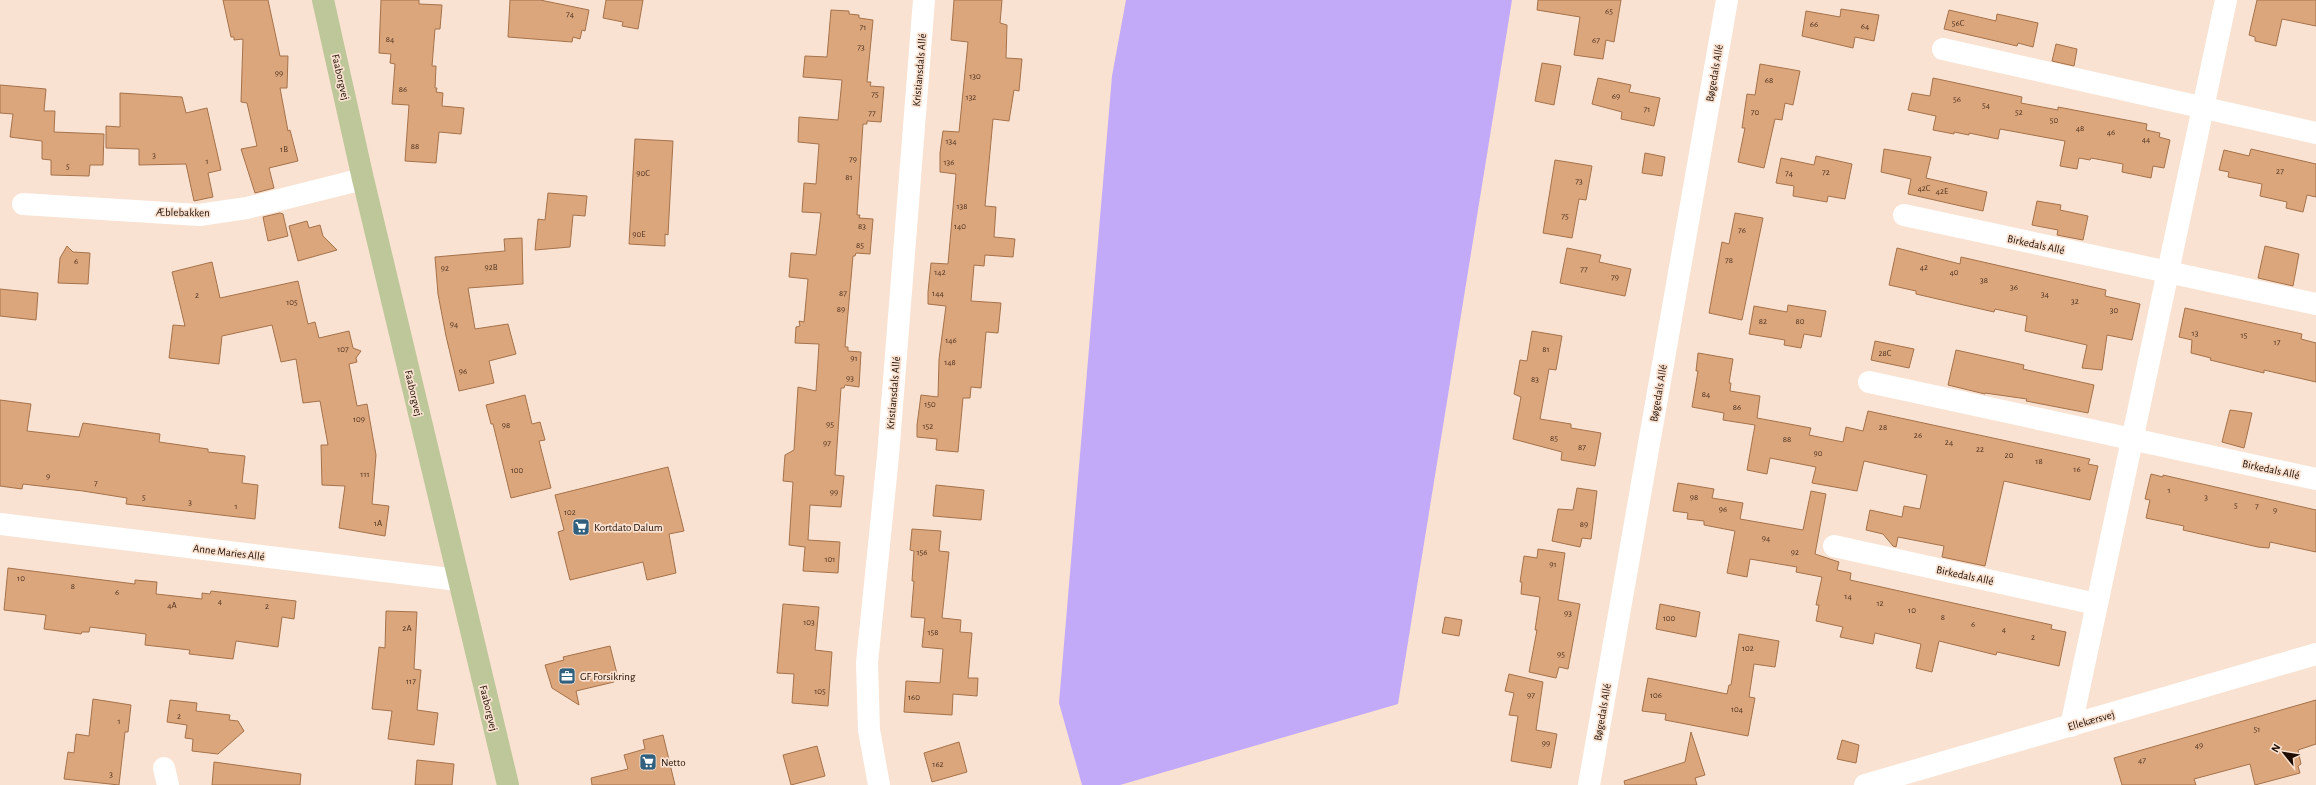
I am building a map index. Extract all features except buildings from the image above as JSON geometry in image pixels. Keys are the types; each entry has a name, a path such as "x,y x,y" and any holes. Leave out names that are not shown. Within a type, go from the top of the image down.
{"main road":[{"name":"Faaborgvej","path":"323,0 363,179 508,785"}],"street":[{"name":"Kristiansdals Allé","path":"879,785 869,730 867,663 888,456 924,0"},
{"name":"Bøgedals Allé","path":"1589,785 1727,0"},
{"path":"2071,726 2226,0"},
{"path":"1943,49 2316,133"},
{"name":"Æblebakken","path":"23,204 199,215 247,208 363,179"},
{"name":"Birkedals Allé","path":"1904,215 2316,304"},
{"name":"Birkedals Allé","path":"1869,382 2316,479"},
{"name":"Anne Maries Allé","path":"0,524 458,580"},
{"name":"Birkedals Allé","path":"1834,546 2096,604"},
{"name":"Ellekærsvej","path":"1865,785 2316,654"}],"shaded area":[{"path":"1126,0 1512,0 1398,704 1120,785 1082,785 1059,703 1112,76"}],"place":[{"name":"Kortdato Dalum","path":"581,527"},
{"name":"GF Forsikring","path":"567,676"},
{"name":"Netto","path":"648,762"}]}
